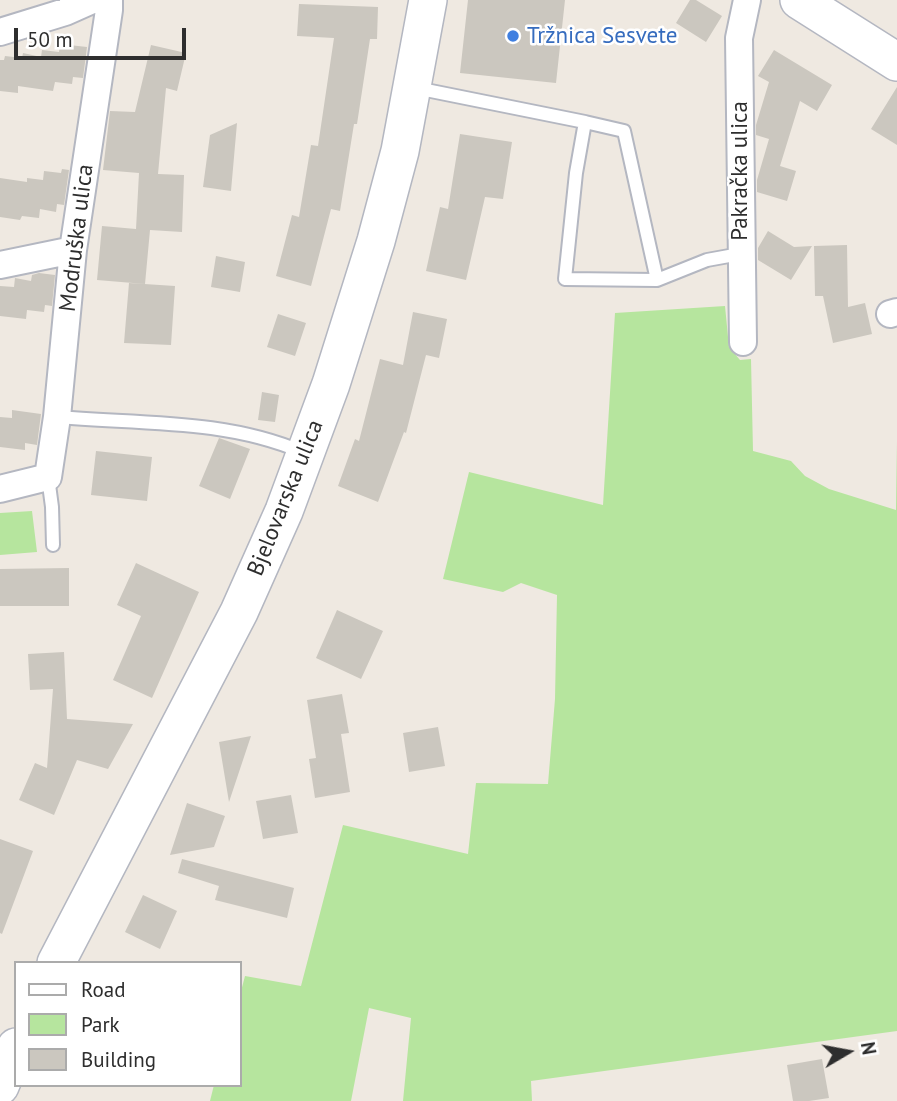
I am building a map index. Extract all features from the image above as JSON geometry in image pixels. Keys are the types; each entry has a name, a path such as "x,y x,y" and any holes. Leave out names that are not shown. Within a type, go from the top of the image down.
{"main road":[{"name":"Bjelovarska ulica","path":"57,961 239,612 268,548 305,453 335,372 376,241 400,151 428,0"},
{"path":"799,0 897,62"},
{"path":"0,1086 14,1052"}],"street":[{"path":"0,32 62,6 92,0"},
{"name":"Modruška ulica","path":"48,477 57,417 73,250 109,10 108,0"},
{"name":"Pakračka ulica","path":"743,342 739,38 747,0"},
{"path":"0,265 73,250"},
{"path":"0,489 48,477"}],"lane":[{"path":"413,88 624,131 657,280"},
{"path":"585,122 576,173 565,279 657,280 707,260 740,254"},
{"path":"57,417 193,425 281,443 305,453"},
{"path":"48,477 52,507 52,545"}],"green space":[{"path":"725,306 729,347 740,360 751,359 753,451 791,461 805,476 829,489 896,510 897,441 897,1031 531,1081 532,1101 403,1101 411,1018 369,1008 351,1101 210,1101 214,1087 242,1087 242,987 245,976 301,986 343,825 468,854 476,783 548,784 555,699 557,595 521,583 503,592 443,579 469,472 603,505 615,313"},
{"path":"32,511 37,552 0,555 0,513"}],"building":[{"name":"Tržnica Sesvete","path":"468,0 565,0 556,83 460,73"},
{"path":"690,0 696,0 722,16 706,42 676,23"},
{"path":"299,4 378,7 377,39 370,39 340,211 331,209 311,286 276,276 292,215 299,217 311,145 318,146 334,38 297,36"},
{"path":"60,44 87,47 83,78 73,77 72,84 55,82 53,91 18,86 18,93 0,91 0,60 4,60 5,56 22,58 23,53 41,57 42,50 59,52"},
{"path":"151,45 186,53 177,91 166,88 158,174 184,175 182,232 150,230 145,284 97,280 102,226 136,229 139,173 103,170 110,111 135,112"},
{"path":"774,50 832,85 817,111 800,101 780,166 796,171 787,201 757,192 757,180 769,139 756,135 756,125 769,82 758,76"},
{"path":"897,87 897,145 871,129"},
{"path":"237,123 231,191 203,187 210,135"},
{"path":"460,134 512,142 503,199 485,197 466,280 426,271 440,207 448,209"},
{"path":"62,169 69,170 64,205 57,204 56,212 40,209 39,218 22,216 20,220 0,217 0,178 27,182 27,178 43,180 44,171 61,173"},
{"path":"768,231 794,247 812,246 791,280 758,260 758,248"},
{"path":"847,245 848,307 865,303 872,334 833,343 823,296 815,296 814,246"},
{"path":"216,256 245,262 240,292 211,287"},
{"path":"32,275 55,275 52,306 45,305 44,312 27,310 26,319 0,316 0,286 14,287 15,278 31,281"},
{"path":"129,283 175,286 171,345 124,343"},
{"path":"413,312 447,319 439,358 426,355 406,433 404,432 378,502 338,486 355,439 359,441 380,359 403,365"},
{"path":"278,314 306,323 295,356 267,347"},
{"path":"262,392 279,395 275,422 258,420"},
{"path":"12,410 41,414 37,445 25,443 25,450 0,447 0,417 12,418"},
{"path":"219,438 250,449 230,499 199,486"},
{"path":"96,451 152,457 147,501 91,495"},
{"path":"136,563 199,592 152,698 113,680 141,616 117,605"},
{"path":"69,568 69,606 0,606 0,569"},
{"path":"337,610 383,631 361,679 316,658"},
{"path":"64,652 67,719 133,724 108,769 77,760 54,815 19,800 35,763 47,768 53,689 30,690 28,654"},
{"path":"342,694 349,733 341,734 350,792 315,798 309,759 316,758 307,700"},
{"path":"438,727 445,766 409,772 403,733"},
{"path":"251,736 229,802 219,742"},
{"path":"291,795 298,833 263,839 256,801"},
{"path":"187,803 225,816 214,847 170,855"},
{"path":"0,839 33,851 2,934 0,933"},
{"path":"182,859 294,888 287,918 215,900 219,886 178,873"},
{"path":"143,895 177,911 160,949 125,932"},
{"path":"822,1059 829,1098 793,1101 787,1065"}],"place":[{"name":"Tržnica Sesvete","path":"513,36"}]}
